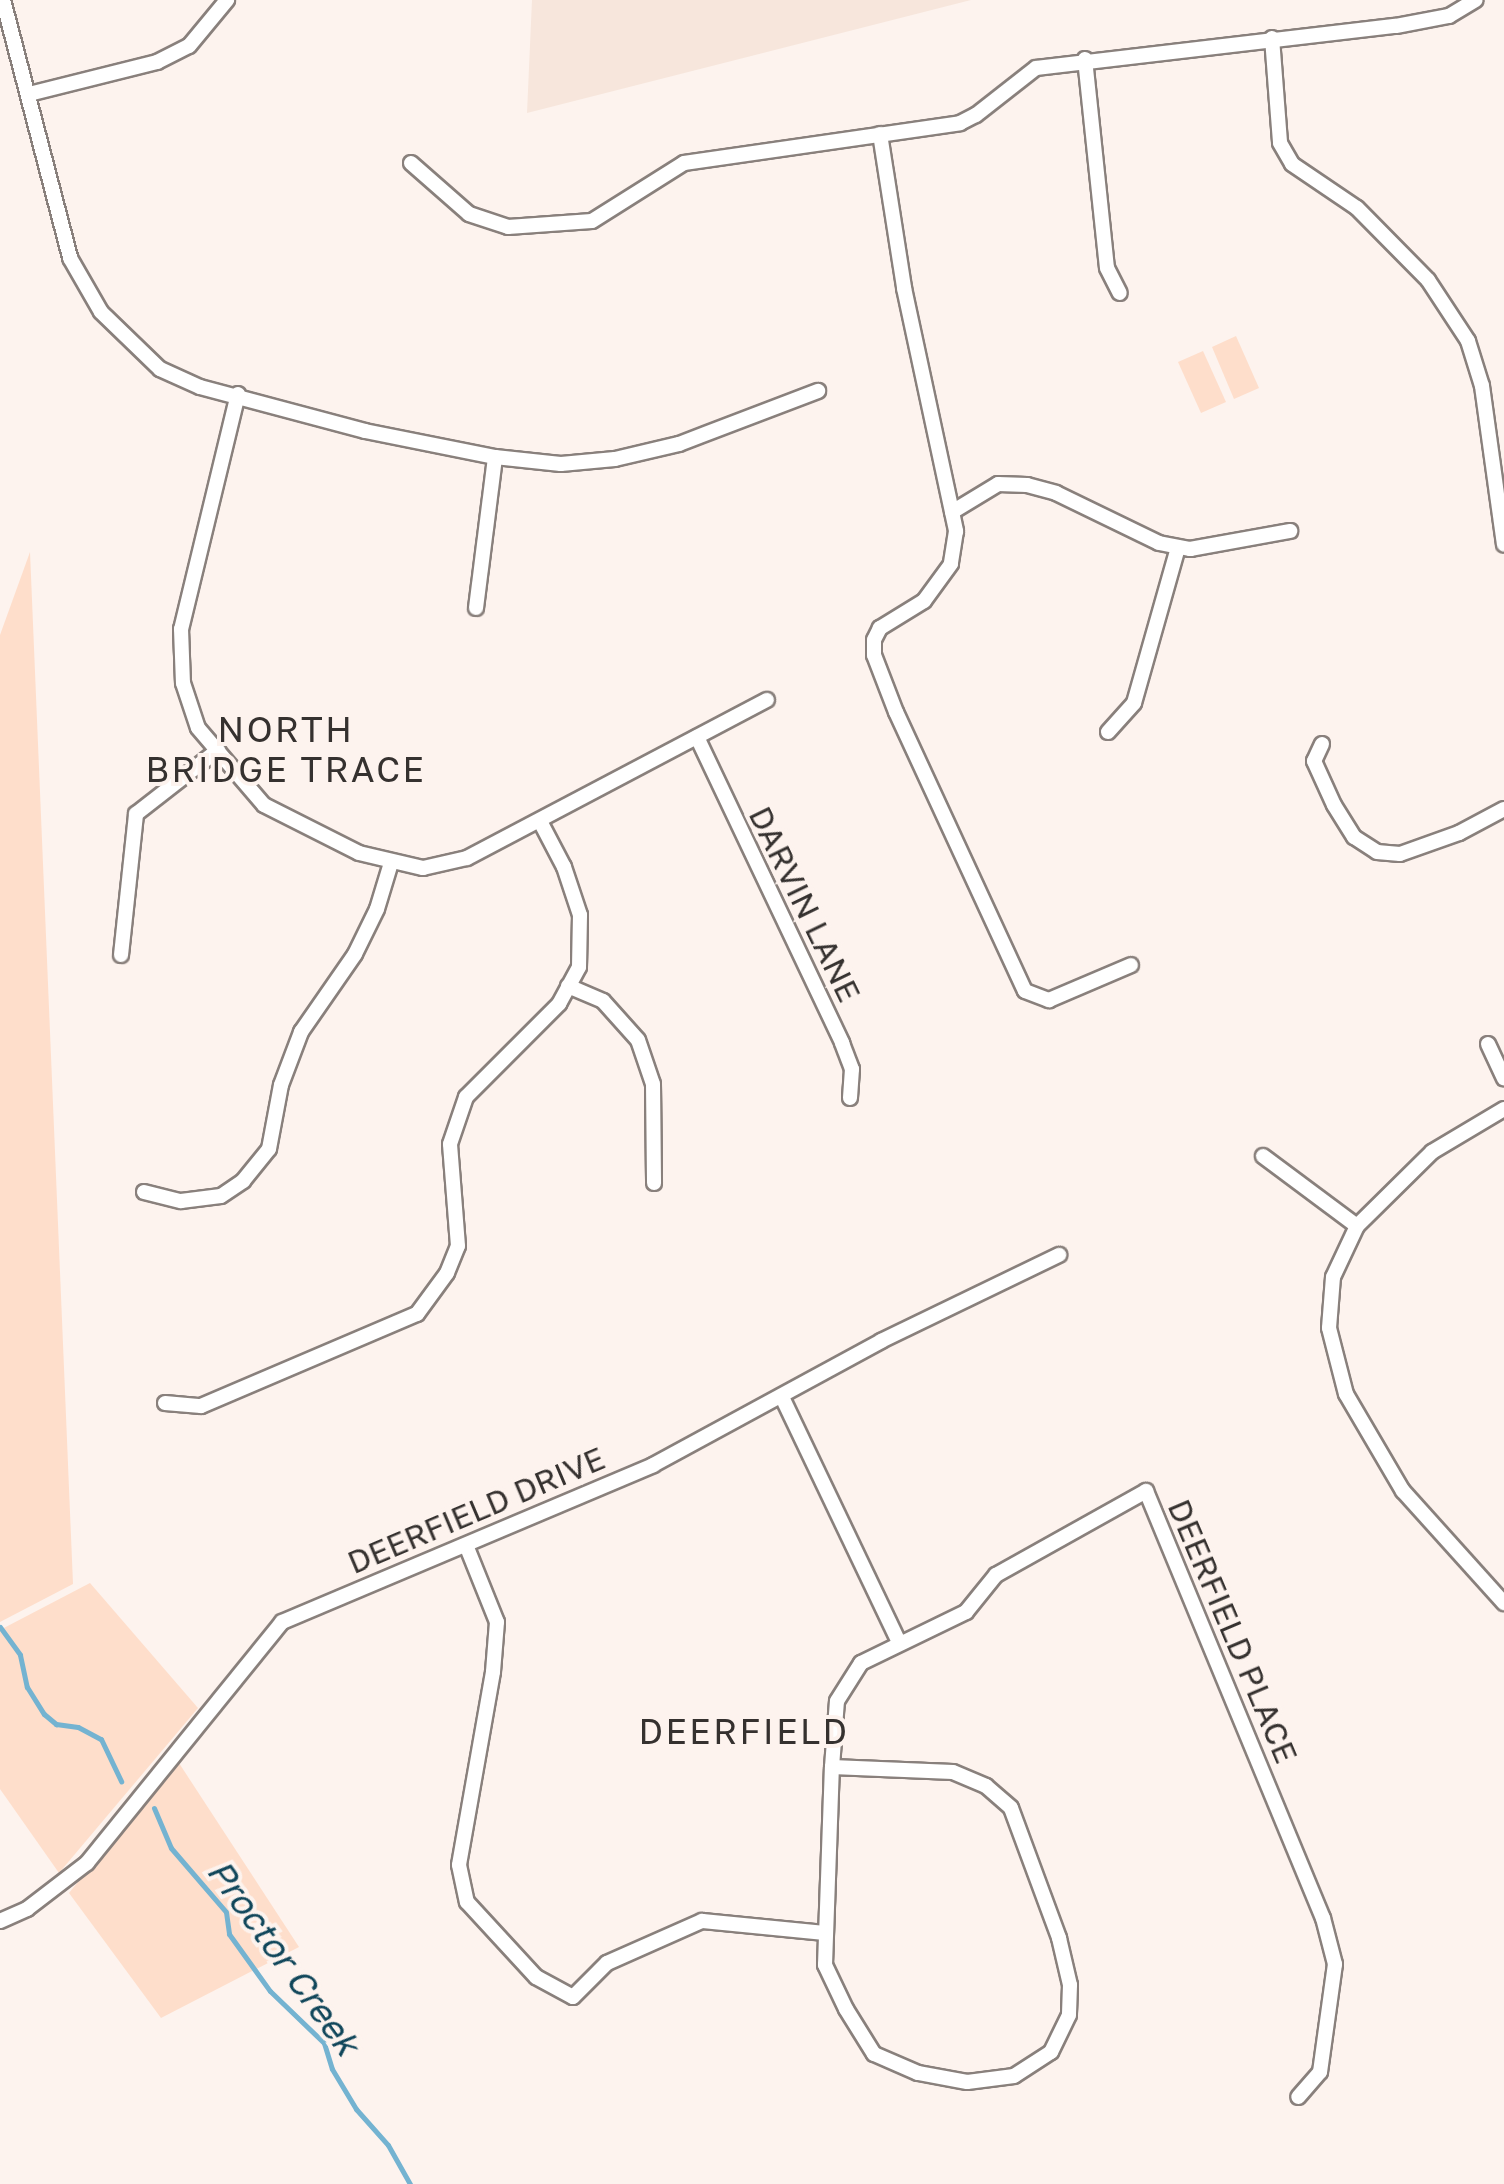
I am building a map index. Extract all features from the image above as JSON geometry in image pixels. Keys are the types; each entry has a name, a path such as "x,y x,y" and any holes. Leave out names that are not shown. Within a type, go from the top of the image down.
{"street":[{"path":"3,0 66,247 80,280 101,312 160,369 200,387 238,394 365,431 496,458 562,464 615,459 679,444 818,391"},
{"path":"29,94 157,62 189,46 227,0"},
{"path":"411,163 469,214 508,227 592,221 684,163 960,123 1036,68 1085,59 1396,26 1449,16 1476,0"},
{"path":"1272,38 1280,142 1292,164 1357,208 1405,256 1428,280 1468,341 1482,386 1504,544"},
{"path":"1085,59 1107,268 1120,293"},
{"path":"880,134 904,288 956,531 952,564 924,600 880,628 874,640 874,655 896,712 1024,992 1049,1000 1131,964"},
{"path":"238,394 181,630 183,683 198,728 264,804 359,853 423,868 467,858 767,700"},
{"path":"476,608 496,458"},
{"path":"952,512 998,484 1027,484 1056,493 1158,542 1190,550 1290,531"},
{"path":"1108,732 1134,702 1178,547"},
{"name":"DARVIN LANE","path":"697,737 842,1042 852,1069 850,1098"},
{"path":"1322,744 1314,761 1334,805 1354,837 1377,852 1400,854 1459,833 1504,810"},
{"path":"121,955 136,814 164,787 218,750"},
{"path":"165,1403 202,1406 416,1314 447,1274 458,1246 450,1144 466,1096 558,1004 579,967 580,915 564,867 540,820"},
{"path":"144,1192 182,1201 221,1196 243,1182 269,1149 281,1085 301,1032 355,954 377,909 391,863"},
{"path":"568,986 604,1001 638,1040 652,1084 654,1183"},
{"path":"1488,1044 1504,1080"},
{"path":"1504,1109 1432,1152 1356,1226 1332,1277 1329,1328 1346,1394 1403,1491 1504,1603"},
{"path":"1263,1156 1356,1226"},
{"name":"DEERFIELD DRIVE","path":"0,1922 27,1909 88,1863 282,1622 653,1466 881,1341 1059,1255"},
{"path":"782,1398 899,1642"},
{"name":"DEERFIELD PLACE","path":"832,1766 953,1772 986,1786 1011,1808 1059,1938 1070,1986 1069,2015 1051,2052 1014,2076 966,2082 918,2073 874,2054 825,1964 824,1933 832,1766 836,1701 848,1677 862,1663 966,1612 996,1575 1146,1491 1323,1918 1335,1964 1320,2072 1298,2097"},
{"path":"466,1545 497,1622 493,1672 459,1865 467,1902 536,1977 573,1997 607,1963 702,1921 824,1933"}],"shaded area":[{"path":"532,0 971,0 527,113"},
{"path":"1236,336 1259,388 1234,399 1212,347"},
{"path":"1203,351 1226,402 1201,413 1178,362"},
{"path":"30,552 73,1584 0,1622 0,635"},
{"path":"90,1583 198,1708 59,1873 0,1789 0,1630"},
{"path":"177,1760 299,1947 161,2018 69,1893"}],"waterway":[{"name":"Proctor Creek","path":"0,1627 20,1655 27,1687 44,1714 56,1724 78,1727 101,1739 121,1781"},
{"name":"Proctor Creek","path":"154,1808 171,1848 226,1912 229,1934 270,1991 324,2043 332,2069 356,2109 388,2145 410,2184"}],"district":[{"name":"NORTH BRIDGE TRACE","path":"286,749"},
{"name":"DEERFIELD","path":"744,1731"}]}
